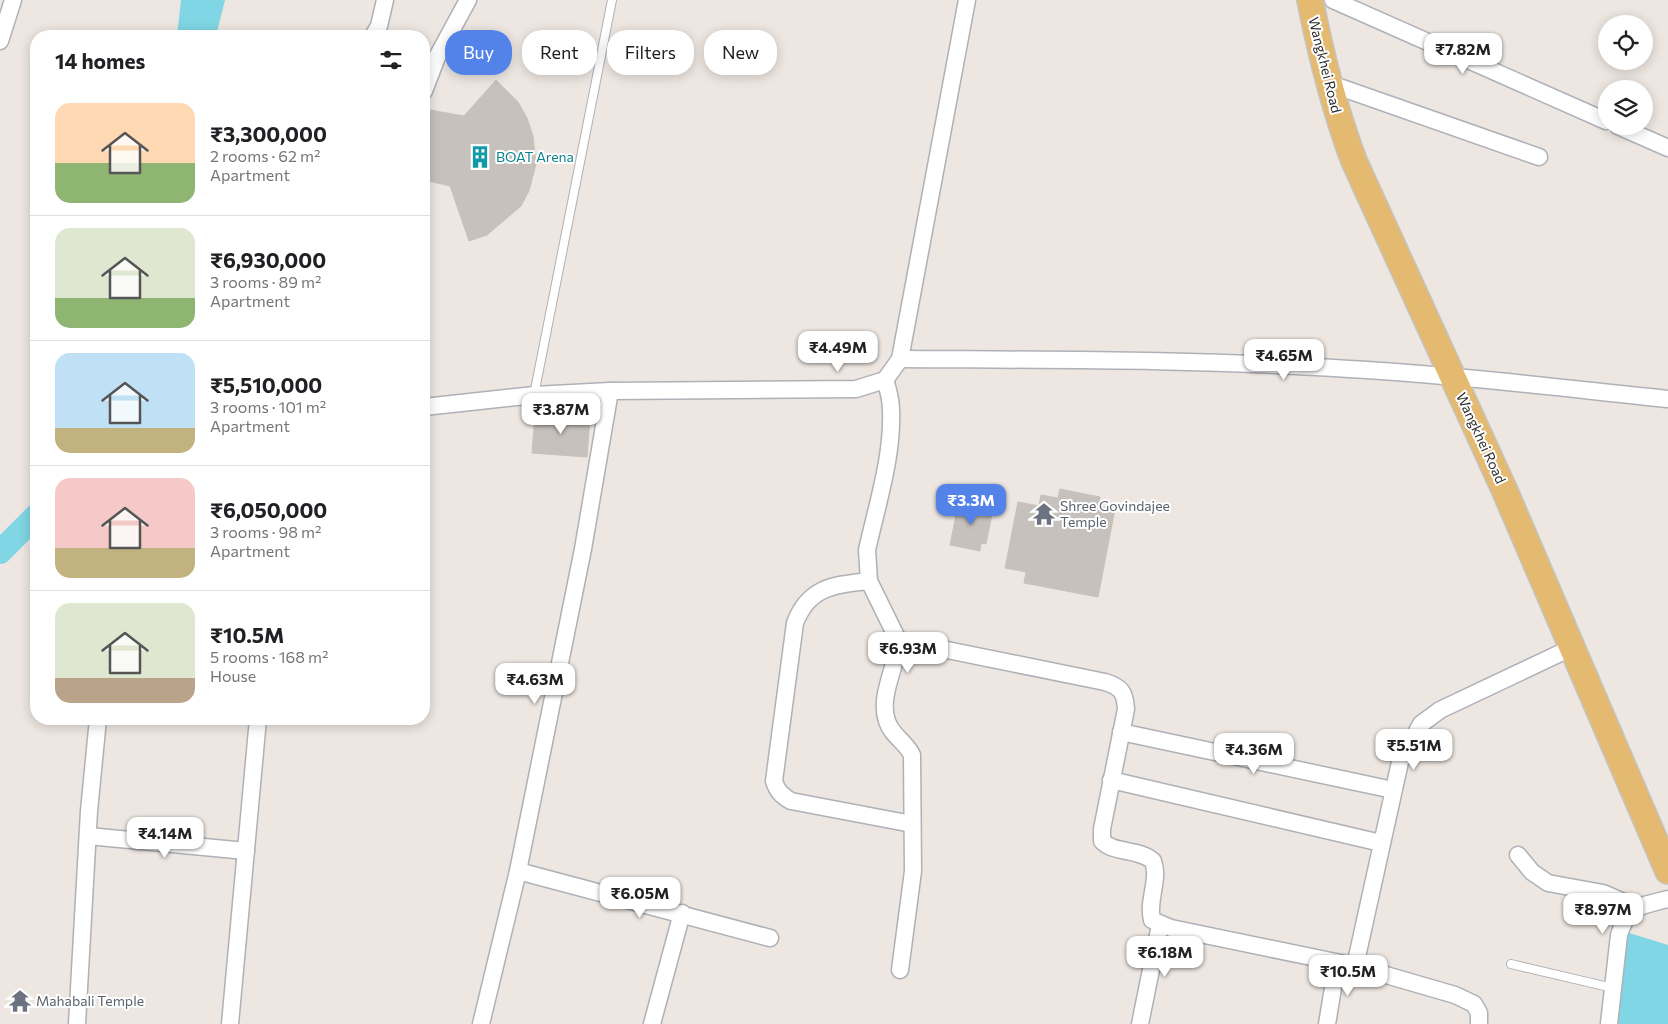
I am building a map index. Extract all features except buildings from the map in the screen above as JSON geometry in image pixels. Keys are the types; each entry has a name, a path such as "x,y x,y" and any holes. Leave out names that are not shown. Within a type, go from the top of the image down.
{"main road":[{"name":"Wangkhei Road","path":"1310,0 1328,83 1339,121 1354,161 1504,489 1668,871"}],"street":[{"path":"377,30 385,0"},
{"path":"430,75 437,56 468,0"},
{"path":"430,406 534,395 610,391 856,389 885,380 900,359 967,0"},
{"path":"1333,0 1598,117"},
{"path":"0,41 8,2"},
{"path":"1328,83 1539,157"},
{"path":"1638,135 1668,148"},
{"path":"900,359 1194,361 1452,376 1668,399"},
{"path":"885,380 892,407 892,419 888,452 868,550 869,581 898,640 885,713 892,731 907,745 912,755 913,871 900,970"},
{"path":"481,1024 518,871 583,549 610,391"},
{"path":"869,581 832,586 816,594 800,610 795,623 774,780 777,790 784,798 792,801 912,824"},
{"path":"898,640 1117,686 1124,693 1125,701 1121,732 1102,829 1102,840 1110,846 1142,854 1153,861 1155,875 1149,904 1152,920 1160,925 1337,964 1355,966 1466,1000 1474,1004 1479,1013 1480,1024"},
{"path":"1355,966 1400,762 1421,724 1440,710 1571,648"},
{"path":"77,1024 88,836 97,725"},
{"path":"230,1024 257,725"},
{"path":"1121,732 1393,790"},
{"path":"1111,780 1382,844"},
{"path":"88,836 246,852"},
{"path":"1518,855 1532,872 1548,883 1603,894 1635,907"},
{"path":"518,871 682,913 770,938"},
{"path":"1609,1024 1619,934 1627,914 1635,907 1668,899"},
{"path":"652,1024 682,913"},
{"path":"1140,1024 1160,925"},
{"path":"1327,1024 1337,964"}],"lane":[{"path":"534,395 612,0"},
{"path":"1511,964 1613,988"}],"water":[{"path":"181,0 225,0 218,30 178,30"},
{"path":"1626,932 1668,945 1668,1024 1616,1024"}],"waterway":[{"path":"0,552 30,522"}],"place":[{"name":"BOAT Arena","path":"480,157"},
{"name":"Shree Govindajee Temple","path":"1044,514"},
{"name":"Mahabali Temple","path":"20,1001"}]}
